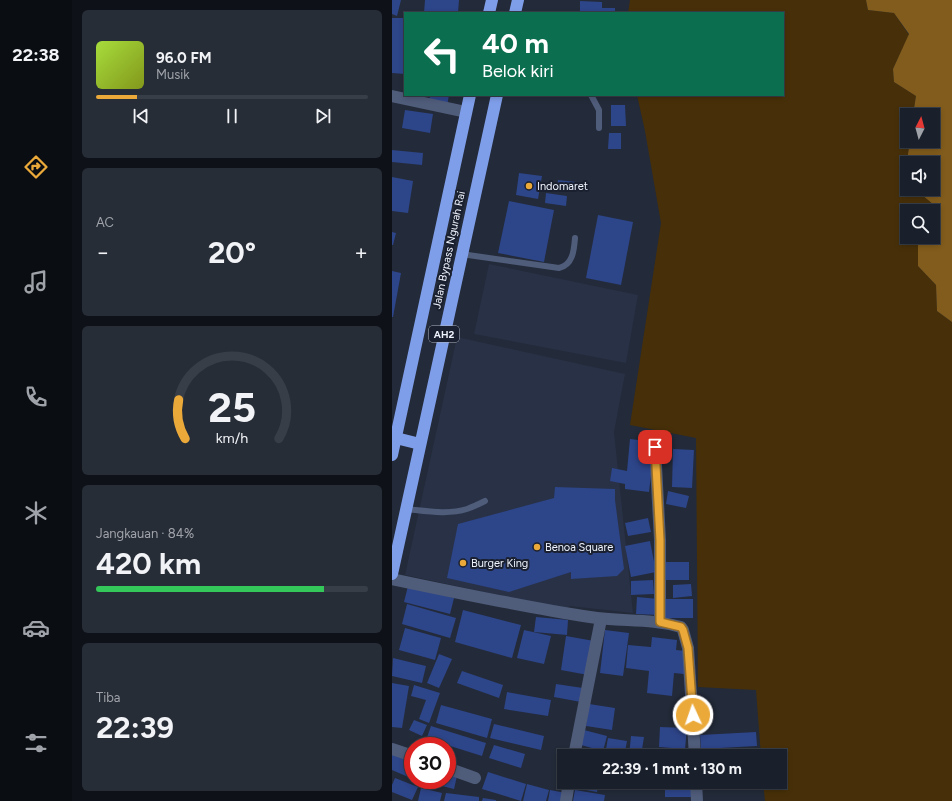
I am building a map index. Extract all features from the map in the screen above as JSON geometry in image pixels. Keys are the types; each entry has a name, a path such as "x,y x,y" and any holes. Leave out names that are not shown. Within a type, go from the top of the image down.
{"highway":[{"path":"489,12 492,0"},
{"path":"515,12 518,0"},
{"name":"Jalan Bypass Ngurah Rai","path":"392,455 470,96"},
{"name":"Jalan Bypass Ngurah Rai","path":"392,574 497,96"},
{"path":"396,438 420,444"}],"street":[{"path":"392,96 466,112"},
{"path":"655,447 660,540 660,622"},
{"path":"392,579 531,608 601,619 626,619 660,622 681,627 689,656 695,749"},
{"path":"575,749 601,619"},
{"path":"392,749 404,753"},
{"path":"456,771 475,778"},
{"path":"566,801 568,789"},
{"path":"696,789 697,801"}],"lane":[{"path":"592,96 600,110 600,128"},
{"path":"462,254 559,268 570,262 574,250 575,238"},
{"path":"406,509 452,512 468,509 485,501"}],"shaded area":[{"path":"630,0 866,0 868,10 894,13 909,35 893,69 894,82 916,96 914,108 900,108 900,148 909,148 908,156 900,156 900,196 923,196 933,204 900,204 900,244 918,244 918,266 936,285 937,311 952,322 952,801 765,801 764,789 787,789 787,749 760,749 756,690 698,687 696,438 630,425 661,223 645,131 637,96 784,96 784,12 628,12"},
{"path":"866,0 952,0 952,322 937,311 936,285 918,266 918,244 940,244 940,204 933,204 923,196 940,196 940,156 908,156 909,148 940,148 940,108 914,108 916,96 894,82 893,69 909,34 894,13 868,10"},
{"path":"489,264 638,295 626,363 474,334"},
{"name":"Benoa Square","path":"457,337 625,374 614,432 633,613 569,606 568,610 405,575"}],"building":[{"path":"392,0 401,0 397,16 392,14"},
{"path":"425,0 459,0 458,12 424,12"},
{"path":"580,1 602,2 602,8 615,8 615,12 580,12"},
{"path":"392,18 404,18 404,74 392,73"},
{"path":"430,96 449,96 447,106 429,103"},
{"path":"611,105 625,105 626,126 611,126"},
{"path":"405,110 433,114 430,133 402,128"},
{"path":"609,133 621,133 621,149 608,149"},
{"path":"392,150 423,153 422,165 392,162"},
{"name":"Indomaret","path":"519,173 542,176 538,199 516,195"},
{"path":"392,177 413,181 408,213 392,211"},
{"path":"558,180 576,182 575,190 557,188"},
{"path":"546,193 567,196 566,206 545,203"},
{"path":"509,201 554,210 544,262 498,253"},
{"path":"598,215 633,222 621,285 586,278"},
{"path":"392,232 396,233 393,245 392,245"},
{"path":"392,271 401,273 393,317 392,317"},
{"path":"630,439 655,442 649,492 625,489 625,484 610,481 612,468 627,471"},
{"path":"673,449 694,450 692,488 672,487"},
{"name":"Benoa Square","path":"555,487 615,489 615,500 624,569 617,576 571,579 571,572 509,592 447,578 458,524 554,498"},
{"path":"668,491 689,496 686,508 666,504"},
{"path":"648,518 651,532 628,536 625,523"},
{"path":"650,541 656,572 631,577 625,546"},
{"path":"665,562 689,562 689,580 665,580"},
{"path":"653,580 654,594 631,595 631,581"},
{"path":"691,584 692,596 673,598 673,585"},
{"path":"408,586 454,598 450,614 404,602"},
{"path":"637,597 659,599 658,615 636,614"},
{"path":"666,599 693,599 693,618 666,618"},
{"path":"407,604 456,618 450,638 402,624"},
{"path":"463,610 521,625 512,658 455,642"},
{"path":"536,617 568,620 567,635 534,632"},
{"path":"405,628 441,638 435,660 399,650"},
{"path":"524,630 551,636 544,664 517,658"},
{"path":"605,630 629,633 623,676 600,673"},
{"path":"566,636 594,641 588,675 561,670"},
{"path":"652,637 677,640 676,650 686,651 684,674 674,673 672,696 647,693 649,671 626,668 628,645 651,647"},
{"path":"439,654 452,659 439,688 427,683"},
{"path":"393,658 426,666 422,683 392,676"},
{"path":"462,671 503,685 499,698 457,683"},
{"path":"392,683 409,686 402,728 392,727"},
{"path":"556,684 583,688 581,702 554,697"},
{"path":"414,685 440,693 429,723 419,719 426,700 411,696"},
{"path":"507,692 551,700 548,716 504,709"},
{"path":"589,704 615,708 612,730 586,726"},
{"path":"441,705 492,719 487,738 436,723"},
{"path":"414,720 427,725 422,736 409,730"},
{"path":"494,724 544,736 541,750 490,738"},
{"path":"431,726 486,743 482,756 456,748 456,737 427,737"},
{"path":"660,727 687,728 685,749 659,747"},
{"path":"584,730 607,736 604,749 596,749 581,745"},
{"path":"756,732 757,746 701,749 700,735"},
{"path":"631,736 644,737 642,749 630,749"},
{"path":"608,738 627,741 626,749 606,749"},
{"path":"494,745 525,754 521,768 489,758"},
{"path":"392,750 404,755 404,775 392,770"},
{"path":"488,772 526,784 521,801 482,789"},
{"path":"395,778 404,782 404,789 417,789 412,800 392,792 392,785"},
{"path":"527,784 549,790 546,801 523,801"},
{"path":"421,789 442,793 440,801 418,801"},
{"path":"580,789 598,789 597,792"},
{"path":"691,789 692,797 665,797 665,790"},
{"path":"550,790 566,793 564,801 548,801"},
{"path":"575,790 605,795 604,801 573,801"},
{"path":"446,793 479,797 479,801 444,801"},
{"path":"483,798 496,800 496,801 482,801"}],"place":[{"name":"Indomaret","path":"529,186"},
{"name":"Benoa Square","path":"537,547"},
{"name":"Burger King","path":"463,563"}],"route":[{"path":"655,447 660,540 660,622 681,627 683,630 688,648 693,715"}]}
